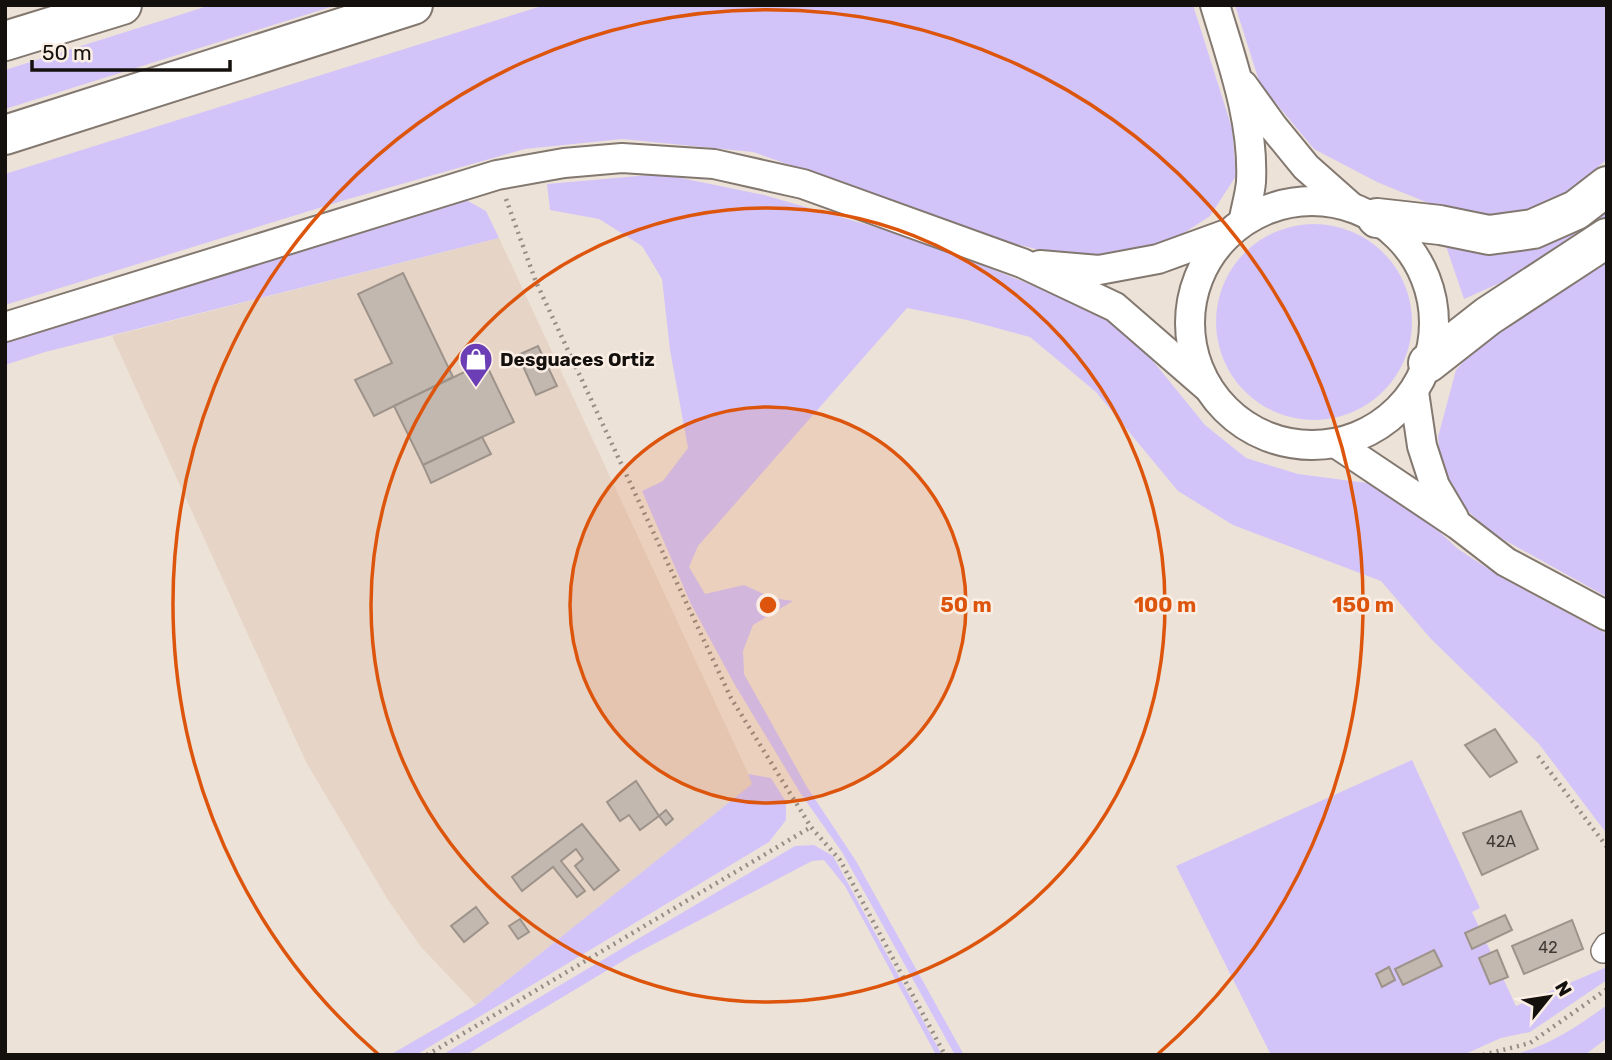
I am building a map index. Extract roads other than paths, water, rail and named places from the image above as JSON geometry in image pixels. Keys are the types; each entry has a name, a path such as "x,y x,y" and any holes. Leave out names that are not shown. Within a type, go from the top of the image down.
{"highway":[{"path":"5,41 122,5"},
{"path":"5,135 413,5"},
{"path":"1364,212 1489,235 1533,229 1576,210 1607,186"},
{"path":"1421,378 1488,316 1607,238"}],"street":[{"path":"1206,386 1191,348 1189,307 1201,268 1234,227 1251,182 1247,124 1237,77 1214,5"},
{"path":"1237,77 1306,167 1402,240 1421,267 1432,298 1435,331 1421,378 1423,446 1435,486 1458,525"},
{"path":"5,327 497,175 564,163 622,158 713,164 803,184 1022,263 1115,307 1206,386 1230,415 1262,436 1299,446 1337,444 1380,425 1421,378"},
{"path":"1022,263 1099,270 1158,259 1234,227 1278,204 1314,199 1364,212"},
{"path":"1337,444 1458,525 1506,562 1607,615"}],"place":[{"name":"Desguaces Ortiz","path":"476,389"}]}
